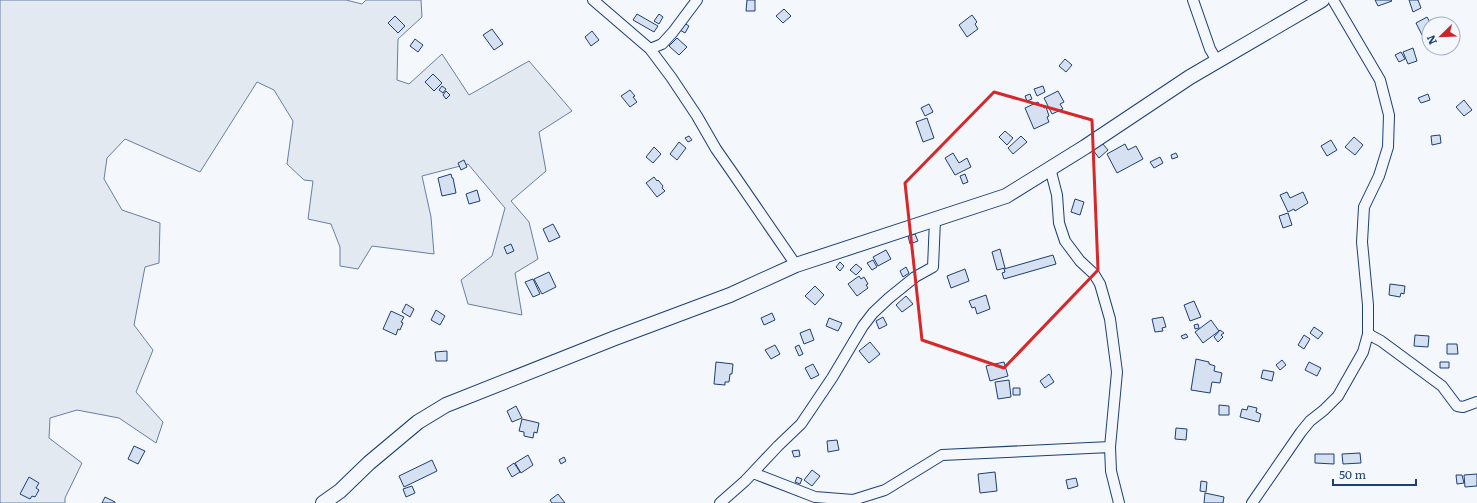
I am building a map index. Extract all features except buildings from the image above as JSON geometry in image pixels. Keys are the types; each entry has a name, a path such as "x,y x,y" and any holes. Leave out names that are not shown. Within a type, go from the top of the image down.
{"street":[{"path":"593,0 650,49 671,77 697,116 716,149 796,265"},
{"path":"650,49 662,44 673,32 696,0"},
{"path":"1193,0 1210,49 1217,61"},
{"path":"324,503 340,491 418,422 446,405 615,338 730,295 796,265 1006,196 1217,61 1322,0"},
{"path":"1252,503 1301,432 1310,421 1338,396 1363,352 1368,334 1368,305 1362,242 1364,207 1379,176 1388,147 1389,115 1380,80 1333,0"},
{"path":"1050,168 1057,195 1059,223 1065,241 1080,261 1094,274 1100,284 1110,319 1117,372 1110,447 1111,471 1117,500 1119,503"},
{"path":"720,503 753,473 801,424 832,378 862,326 873,313 915,277 933,267 935,220"},
{"path":"1368,334 1380,340 1442,386 1457,406 1463,407 1477,402"},
{"path":"753,473 816,497 853,500 885,490 942,455 1110,447"}],"highlighted area":[{"path":"994,92 1092,120 1098,270 1004,368 922,340 905,183"}],"shaded area":[{"path":"0,0 346,0 362,4 366,0 421,0 422,17 398,39 397,80 409,84 442,54 469,95 529,61 572,111 539,132 546,171 511,201 529,222 538,259 515,273 522,315 468,304 461,280 492,256 505,208 468,164 422,176 431,217 434,254 372,246 358,269 340,266 340,247 331,224 308,219 313,181 304,180 287,164 293,121 274,90 257,82 200,172 125,139 107,158 104,179 122,210 160,223 159,263 145,267 134,325 153,350 136,392 163,422 156,443 119,418 77,410 50,418 49,438 82,463 65,498 65,503 0,503"}]}
